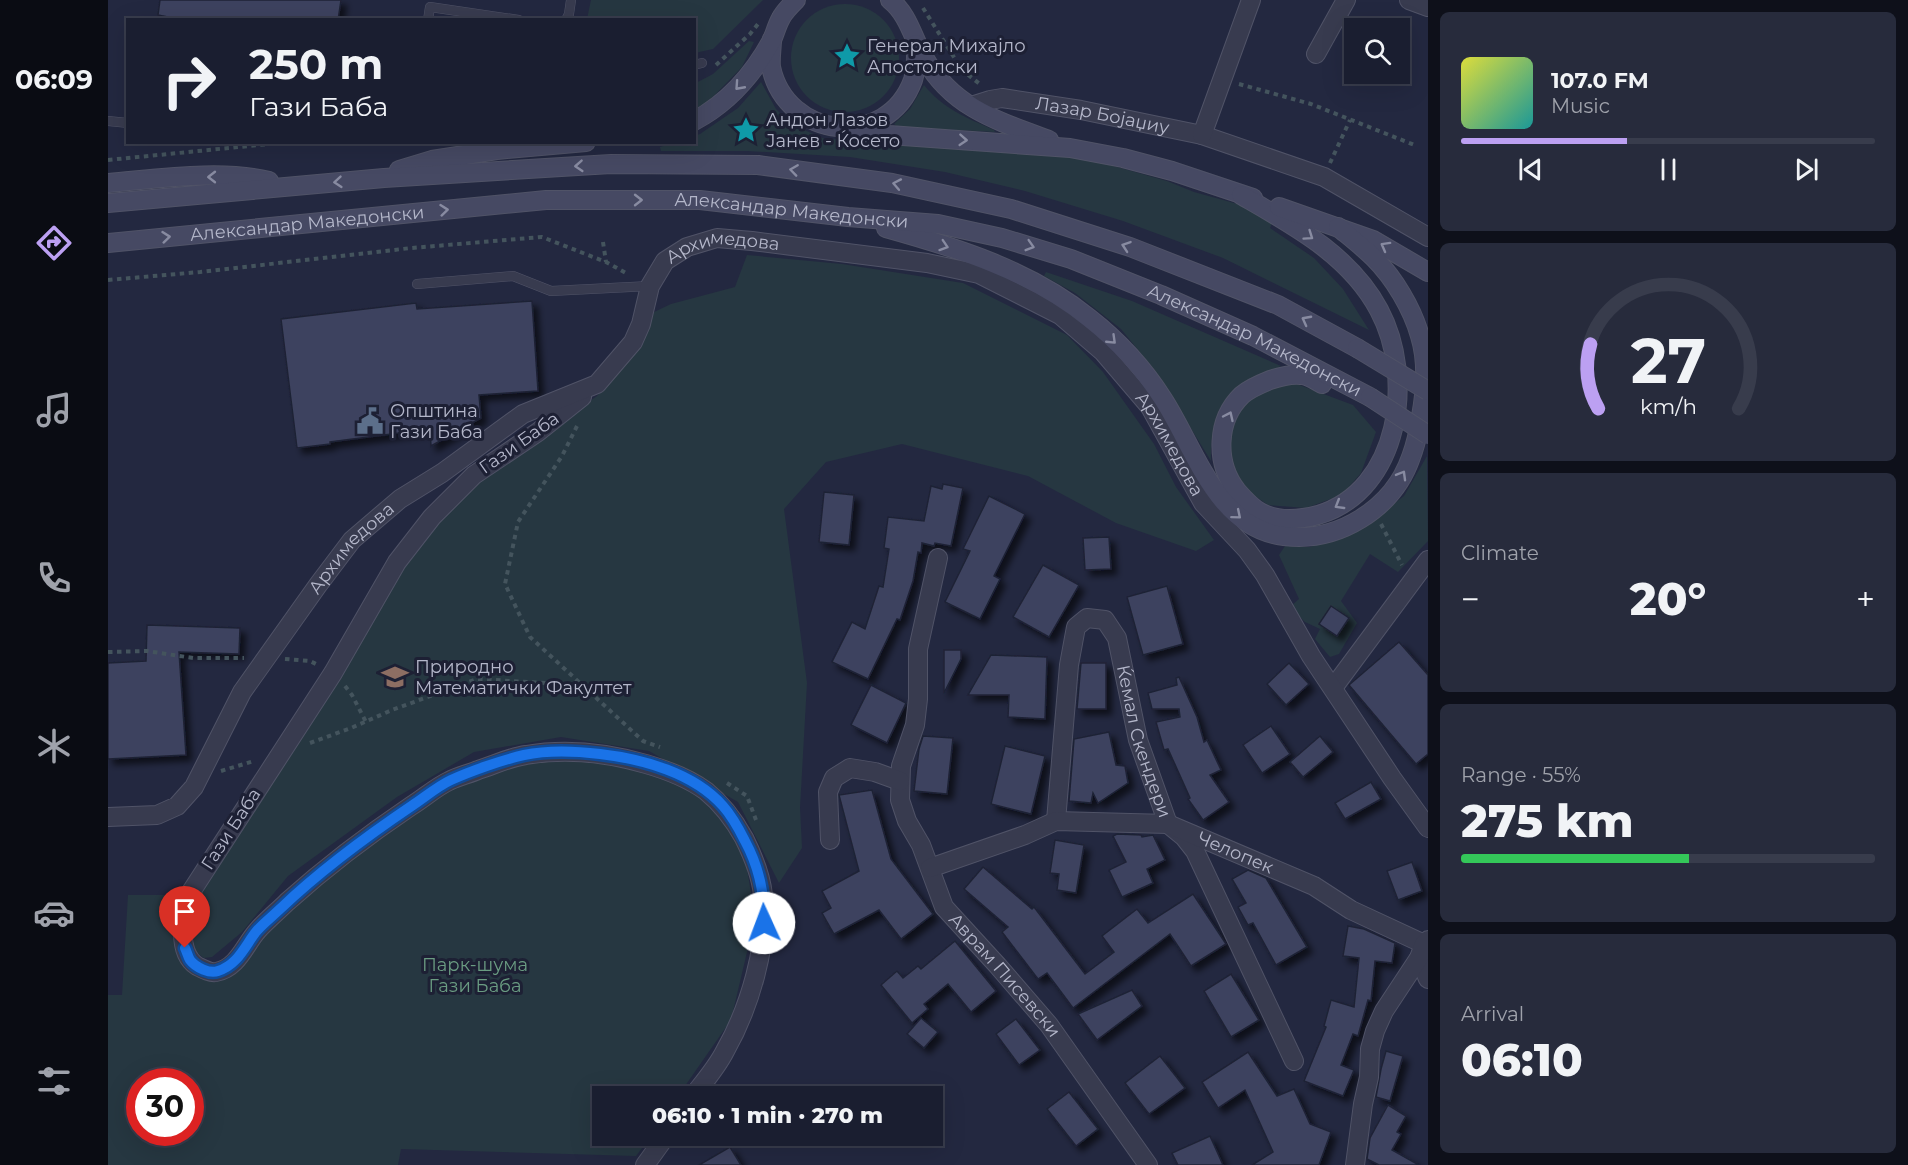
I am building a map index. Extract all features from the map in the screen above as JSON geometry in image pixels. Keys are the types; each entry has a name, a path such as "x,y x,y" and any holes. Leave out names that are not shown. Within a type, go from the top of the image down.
{"street":[{"path":"696,120 728,98 752,71 772,39 780,18 796,0"},
{"path":"842,129 878,120 893,110 905,96 913,80 917,62 916,44 910,23 890,0"},
{"path":"1202,135 1251,0"},
{"path":"1316,54 1346,0"},
{"path":"1409,0 1428,7"},
{"path":"772,39 771,65 779,90 795,110 817,123 842,129 889,135 1070,148 1123,158 1172,171 1373,240 1428,272"},
{"path":"916,44 943,86 971,106 1017,128 1070,148"},
{"path":"971,106 1002,98"},
{"name":"Лазар Бојаџиу","path":"1002,98 1081,110 1202,135 1324,177 1428,237"},
{"path":"384,178 404,168 432,160 532,144"},
{"name":"Александар Македонски","path":"108,203 384,178 611,164 758,165 892,183 1011,209 1130,247 1278,305 1357,348 1428,391"},
{"path":"108,183 178,177 226,176 262,179 291,186"},
{"path":"1241,195 1292,224 1318,242 1340,259 1369,293 1389,332 1397,367 1398,397 1392,433 1384,454 1363,486 1337,507 1307,518 1292,520 1276,518 1260,512 1246,502 1234,487 1225,471 1221,454 1222,436 1233,407 1242,395 1257,385 1277,378 1302,374 1334,390 1370,397"},
{"name":"Александар Македонски","path":"108,243 546,201 700,200 848,217 939,224 1002,238 1071,259 1161,295 1253,336 1370,397 1428,435"},
{"path":"848,217 906,233 989,261 1028,278 1064,299 1091,320 1135,362 1162,397 1215,490 1229,509 1243,521 1262,530 1280,536 1301,538 1321,536 1340,530 1358,521 1387,497 1411,458 1425,397 1426,359 1419,333 1408,308 1394,283 1375,259 1338,227"},
{"name":"Архимедова","path":"108,817 157,815 167,812 186,798 242,692 352,540 400,499 523,414 597,384 633,342 641,324 650,286 665,261 687,247 717,238 927,262 980,274 1060,315 1103,352 1150,407 1203,503 1247,550 1265,575 1311,656 1428,828"},
{"name":"Гази Баба","path":"597,384 538,432 474,475 432,517 397,562 333,673 189,896 184,913 185,948 190,961 204,970 215,972 226,968 243,952 256,932 289,900 384,824 449,781 524,755 565,752 623,758 665,770 705,790 723,806 737,826 759,874 763,892 764,923 752,985 725,1052 700,1086"},
{"name":"Аврам Писевски","path":"938,558 918,649 918,699 915,724 901,766 900,800 907,821 921,845 944,907 999,966 1049,1025 1148,1165"},
{"path":"1334,688 1428,560"},
{"name":"Ќемал Скендери","path":"1056,821 1069,665 1076,627 1087,618 1106,620 1117,638 1138,740 1168,824 1184,837 1195,851 1294,1061"},
{"path":"830,840 828,792 834,778 850,768 875,772 900,781"},
{"name":"Челопек","path":"930,868 1025,835 1056,821 1168,824 1314,886 1351,910 1424,948"},
{"path":"1424,948 1428,980"},
{"path":"1355,1165 1375,1031 1384,1011 1424,948"},
{"path":"647,1164 659,1146"}],"lane":[{"path":"567,18 571,0"},
{"path":"428,18 431,3 509,18"},
{"path":"108,121 126,123"},
{"path":"417,284 513,276 551,291 650,286"}],"path":[{"path":"917,0 962,70 1002,98"},
{"path":"720,63 750,34 763,17"},
{"path":"1221,79 1311,105 1417,147"},
{"path":"1324,177 1350,120"},
{"path":"108,160 269,144"},
{"path":"108,280 411,248 542,237 606,262 603,242"},
{"path":"562,456 578,425"},
{"path":"1378,520 1406,573"},
{"path":"108,652 147,651 193,658 266,658 310,661 333,673 352,695 366,722"},
{"path":"199,777 280,754 477,679 546,682 587,691"}],"green space":[{"path":"591,0 763,0 713,49 696,53 696,18 587,18"},
{"path":"845,4 866,8 884,19 895,37 899,58 895,79 884,97 866,108 845,112 824,108 806,97 795,79 791,58 795,37 806,19 824,8"},
{"path":"749,41 754,42 742,67 708,102 696,108 696,83 713,74"},
{"path":"761,82 776,109 793,125 825,139 923,141 1007,148 1096,161 1245,206 1272,223 1270,228 1314,258 1343,289 1369,330 1223,258 1123,221 1025,191 945,172 850,157 747,151 661,151 660,147 670,144 696,144 696,136 738,108"},
{"path":"924,85 947,106 995,132 898,127 894,124 910,109"},
{"path":"747,255 842,264 963,283 1067,335 1103,372 1154,444 1176,487 1214,540 1196,551 1116,523 1028,476 902,444 826,462 784,509 807,683 800,808 802,848 779,883 738,802 649,751 561,737 474,752 397,797 288,876 242,932 212,957 204,958 194,951 194,902 413,553 453,504 495,467 597,396 625,364 652,313 671,304 735,287"},
{"path":"1046,272 1132,301 1281,366 1231,394 1225,401 1214,425 1211,461 1156,372 1121,329 1075,293 1044,276"},
{"path":"1294,383 1353,405 1376,432 1361,473 1342,495 1306,508 1268,505 1249,492 1233,472 1226,457 1233,420 1246,401 1278,384"},
{"path":"1427,456 1428,541 1398,572 1370,554 1341,601 1357,623 1339,654 1330,657 1315,639 1320,629 1305,622 1290,607 1299,599 1279,555 1285,546 1310,547 1365,526 1404,496"},
{"name":"Парк-шума Гази Баба","path":"554,754 666,771 720,805 744,850 755,918 731,1020 685,1086 592,1086 592,1146 644,1146 636,1156 401,1149 398,1165 108,1165 108,995 122,995 128,895 189,895 185,948 215,972 256,932 449,781"}],"building":[{"path":"160,0 341,0 338,18 173,18 158,15"},
{"path":"532,301 538,391 479,395 481,418 431,446 430,429 297,448 281,319 416,303 417,309"},
{"path":"943,484 963,488 951,546 922,543 900,620 897,619 868,679 832,662 852,622 865,629 879,586 883,587 889,549 884,548 888,517 924,521 931,486 942,489"},
{"path":"824,492 854,495 849,545 819,542"},
{"path":"989,496 1025,514 994,576 1000,579 980,619 945,602 970,551 963,549"},
{"path":"1109,537 1111,569 1085,570 1083,538"},
{"path":"1043,565 1079,585 1049,637 1013,617"},
{"path":"1167,586 1183,644 1143,655 1127,597"},
{"path":"1331,606 1349,618 1337,636 1319,624"},
{"path":"147,625 240,628 239,654 179,652 186,755 108,759 108,663 146,661"},
{"path":"1399,642 1428,675 1428,754 1416,764 1349,685"},
{"path":"944,650 961,650 961,659 944,693"},
{"path":"991,655 1047,657 1045,719 1008,717 1009,695 968,695"},
{"path":"1081,663 1106,663 1106,709 1077,709"},
{"path":"1289,663 1309,684 1286,705 1267,684"},
{"path":"1179,677 1197,717 1204,742 1207,740 1221,770 1210,775 1229,802 1203,820 1188,799 1190,798 1168,749 1164,750 1156,722 1180,717 1179,709 1152,709 1148,693 1177,685 1176,678"},
{"path":"871,685 906,703 887,743 851,725"},
{"path":"1271,726 1290,754 1262,773 1243,745"},
{"path":"1109,732 1116,765 1125,766 1128,783 1098,803 1093,793 1091,803 1069,801 1074,739"},
{"path":"923,736 953,738 947,794 914,791 919,749"},
{"path":"1320,736 1333,752 1303,777 1290,762"},
{"path":"1005,746 1045,756 1031,814 991,804"},
{"path":"1371,782 1381,799 1345,819 1335,803"},
{"path":"872,790 891,859 933,914 901,939 879,910 834,934 822,913 831,908 822,891 859,871 839,795"},
{"path":"1117,834 1141,835 1142,837 1153,835 1165,860 1147,869 1153,883 1122,897 1109,870 1126,862 1113,836"},
{"path":"1055,840 1084,845 1076,893 1057,890 1059,874 1050,873"},
{"path":"1412,862 1422,891 1398,900 1387,871"},
{"path":"983,867 1032,909 1034,907 1085,974 1114,952 1102,936 1137,909 1148,923 1193,894 1226,944 1191,966 1170,934 1073,1008 1047,973 1038,979 1002,932 1008,927 964,889"},
{"path":"1248,870 1266,878 1307,947 1276,965 1253,923 1248,925 1238,907 1246,903 1232,879"},
{"path":"1348,926 1364,929 1395,943 1392,963 1375,961 1371,1001 1368,1000 1358,1036 1353,1034 1341,1065 1354,1070 1343,1096 1304,1081 1326,1027 1324,1026 1331,1000 1354,1007 1359,958 1343,956"},
{"path":"955,941 996,991 971,1012 948,984 924,1004 928,1009 912,1023 881,985 897,971 903,978 918,966 921,969"},
{"path":"1231,974 1259,1020 1231,1037 1204,991"},
{"path":"1132,990 1142,1006 1097,1040 1078,1014"},
{"path":"921,1018 938,1032 924,1048 907,1034"},
{"path":"1016,1019 1040,1050 1019,1065 996,1034"},
{"path":"1386,1051 1403,1056 1390,1101 1376,1097"},
{"path":"1248,1052 1277,1096 1294,1089 1310,1124 1331,1132 1319,1165 1252,1165 1273,1152 1245,1090 1218,1108 1202,1082"},
{"path":"1160,1056 1185,1088 1149,1114 1125,1083"},
{"path":"1069,1092 1098,1129 1076,1146 1047,1109"},
{"path":"1388,1105 1406,1116 1397,1132 1401,1134 1392,1150 1419,1165 1379,1165 1367,1159 1370,1138"},
{"path":"1210,1136 1223,1165 1178,1165 1172,1153"},
{"path":"730,1147 741,1165 699,1165"}],"place":[{"name":"Генерал Михајло Апостолски","path":"847,56"},
{"name":"Андон Лазов Јанев - Ќосето","path":"746,130"},
{"name":"Општина Гази Баба","path":"370,421"},
{"name":"Природно Математички Факултет","path":"395,677"}],"route":[{"path":"185,948 190,961 204,970 215,972 226,968 243,952 256,932 289,900 384,824 449,781 524,755 565,752 630,759 685,778 705,790 723,806 750,851 763,892 764,923"}]}
